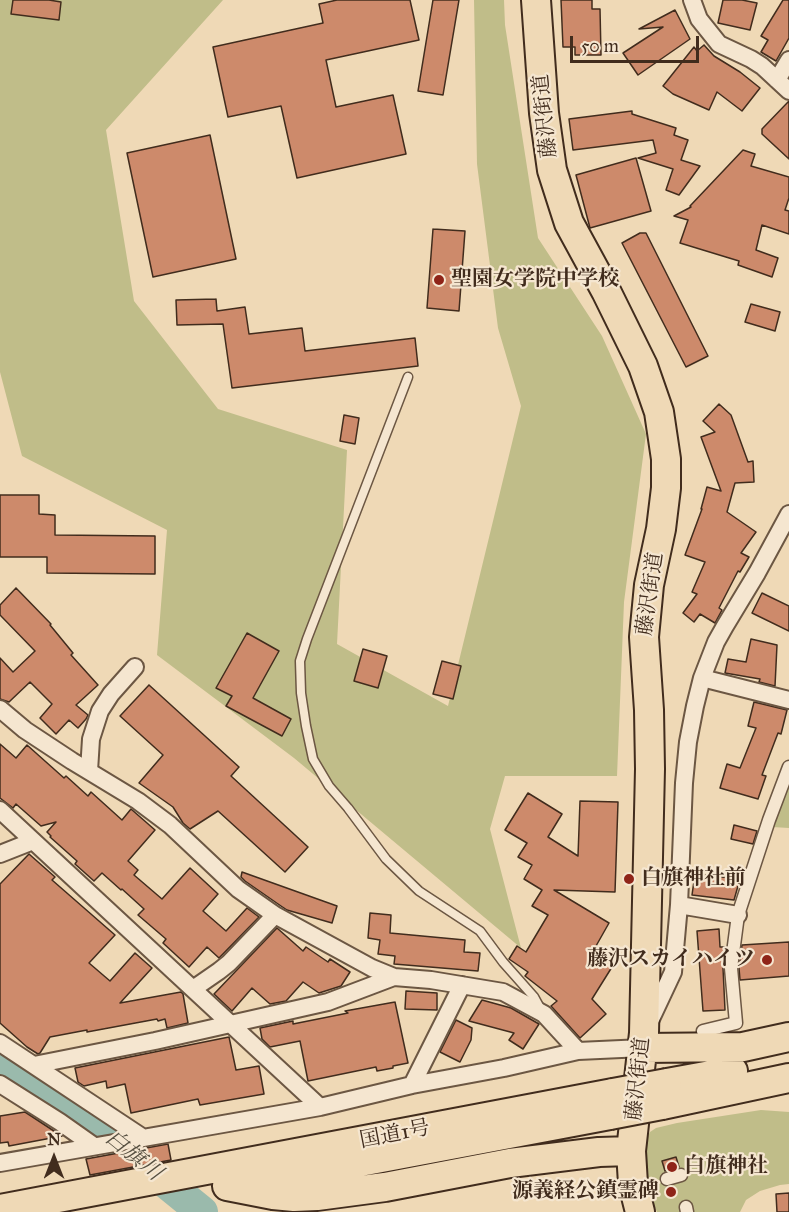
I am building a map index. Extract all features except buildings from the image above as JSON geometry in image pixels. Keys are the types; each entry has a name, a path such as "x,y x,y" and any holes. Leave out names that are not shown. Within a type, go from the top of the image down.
{"highway":[{"name":"藤沢街道","path":"536,0 544,113 552,170 569,223 643,366 659,412 666,459 666,488 661,529 649,585 644,637 650,769 644,1040 631,1151 633,1184 640,1212"},
{"path":"644,1040 743,1047 789,1037"},
{"name":"国道1号","path":"664,1094 743,1069 789,1059"},
{"name":"国道1号","path":"90,1212 227,1186 664,1094 789,1078"},
{"name":"国道1号","path":"0,1209 612,1104"},
{"path":"227,1186 273,1195 317,1197 385,1187 510,1163 599,1152 631,1151"}],"street":[{"path":"692,0 699,19 719,44 762,66 783,86"},
{"path":"783,86 789,60"},
{"path":"0,1163 320,1107 411,1085 644,1040 673,972 687,752 702,678 720,634 789,514"},
{"path":"89,771 91,739 100,711 135,666"},
{"path":"702,678 789,700"},
{"path":"2,715 138,801 170,825 238,889 275,915 372,968 394,977 431,980 503,992 544,1014 578,1051"},
{"path":"703,1031 736,1023 731,968 738,915 789,767"},
{"path":"0,810 320,1107"},
{"path":"0,854 33,841"},
{"path":"679,905 738,915"},
{"path":"193,988 229,963 275,915"},
{"path":"34,1065 327,1002 394,977"},
{"path":"411,1085 462,985"},
{"path":"0,1043 142,1137"},
{"path":"0,1084 93,1146"}],"lane":[{"path":"408,377 300,661 301,693 308,737 313,759 329,786 386,859 419,891 480,931 503,962 534,997 544,1014"}],"shaded area":[{"path":"0,0 223,0 106,130 134,301 218,409 347,450 337,644 448,706 521,406 498,328 477,164 474,0 504,0 505,25 538,238 602,336 646,434 624,602 617,776 505,776 490,829 521,948 294,758 157,655 167,530 22,456 0,372"},
{"path":"789,777 789,828 772,827"},
{"path":"761,1110 789,1112 789,1184 760,1191 746,1200 740,1212 657,1212 646,1182 645,1151 646,1140 650,1132 656,1128 677,1123"}],"waterway":[{"name":"白旗川","path":"0,1064 100,1129 202,1212"}],"place":[{"name":"聖園女学院中学校","path":"439,280"},
{"name":"白旗神社前","path":"629,879"},
{"name":"藤沢スカイハイツ","path":"767,960"},
{"name":"白旗神社","path":"672,1167"},
{"name":"源義経公鎮霊碑","path":"671,1192"}]}
